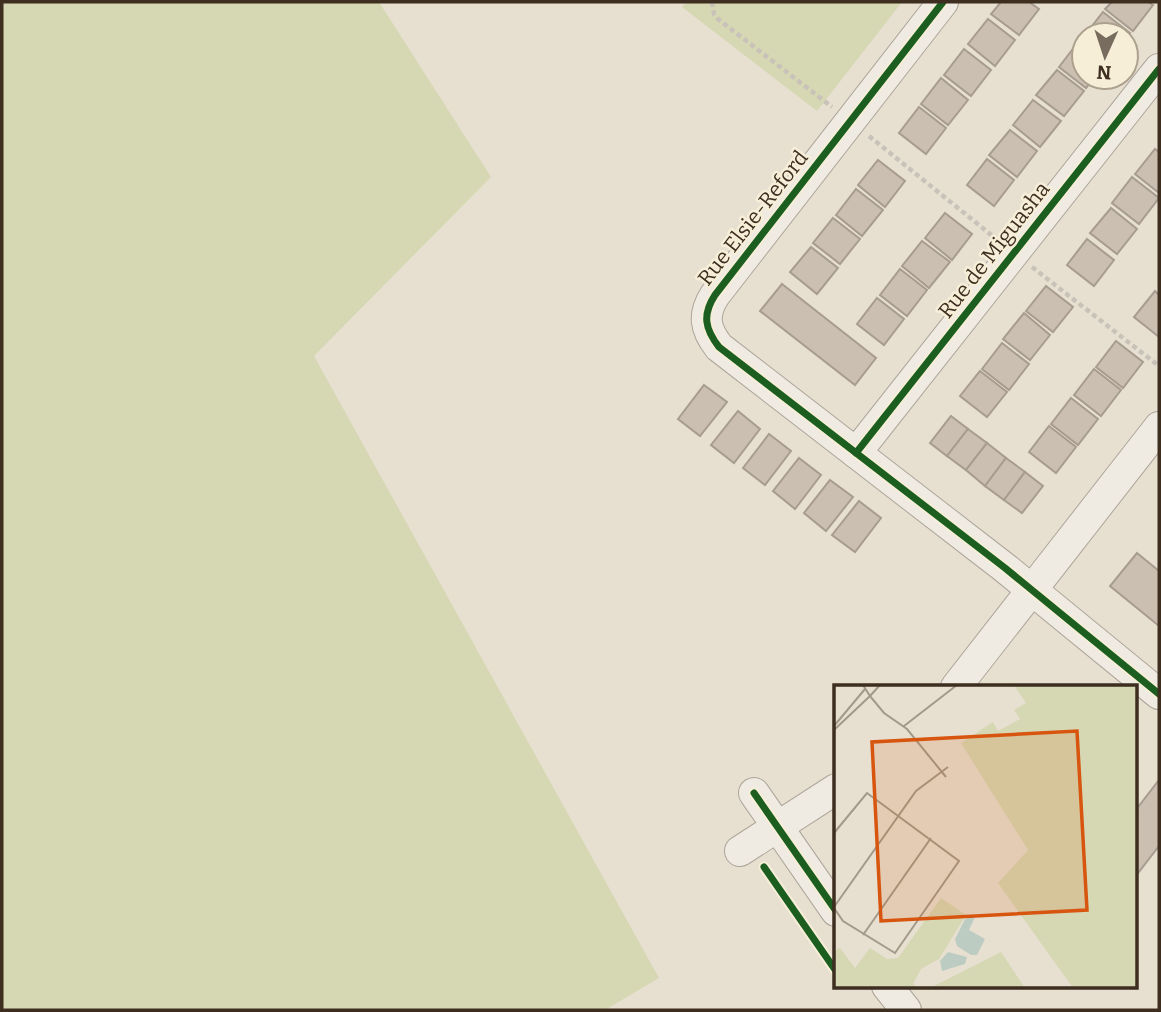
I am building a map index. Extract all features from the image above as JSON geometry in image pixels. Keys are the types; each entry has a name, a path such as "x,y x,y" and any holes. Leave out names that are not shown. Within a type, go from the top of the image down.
{"street":[{"name":"Rue Elsie-Reford","path":"943,2 715,295 709,305 706,326 719,346 1032,590 1159,694"},
{"name":"Rue de Miguasha","path":"856,453 1159,69"},
{"path":"958,685 1159,427"},
{"path":"740,851 834,790"},
{"path":"754,793 834,910"},
{"path":"889,988 906,1010"}],"path":[{"path":"712,2 714,14 718,19 832,107"},
{"path":"863,131 996,239"},
{"path":"1028,264 1159,366"}],"green space":[{"path":"2,2 379,2 491,177 314,356 659,978 605,1010 2,1010"},
{"path":"686,2 902,2 817,111 682,7"}],"building":[{"path":"1001,2 1029,2 1039,9 1019,35 991,14"},
{"path":"1112,2 1148,2 1153,5 1140,22 1120,21 1105,9"},
{"path":"1103,12 1115,21 1096,21"},
{"path":"988,19 1015,40 995,66 968,44"},
{"path":"964,49 991,70 971,96 944,75"},
{"path":"1070,53 1070,76 1059,67"},
{"path":"1057,70 1070,80 1070,91 1084,91 1064,116 1036,95"},
{"path":"941,78 968,100 948,125 921,104"},
{"path":"1033,100 1061,121 1040,147 1013,125"},
{"path":"919,107 946,128 926,154 899,133"},
{"path":"1010,130 1037,151 1017,177 989,155"},
{"path":"1155,149 1159,152 1159,193 1135,174"},
{"path":"987,159 1014,180 994,206 967,185"},
{"path":"878,160 905,181 885,207 858,185"},
{"path":"1132,177 1159,198 1139,224 1112,203"},
{"path":"856,189 883,210 862,236 836,215"},
{"path":"1111,208 1137,229 1117,254 1090,233"},
{"path":"945,213 972,234 952,260 925,238"},
{"path":"833,218 860,239 840,264 813,243"},
{"path":"1087,239 1114,260 1094,286 1067,265"},
{"path":"922,241 950,262 929,288 902,266"},
{"path":"811,247 838,268 817,294 790,272"},
{"path":"900,269 927,290 907,316 880,295"},
{"path":"782,284 876,358 855,385 760,311"},
{"path":"1046,286 1073,307 1053,332 1026,311"},
{"path":"1155,291 1159,295 1159,337 1134,317"},
{"path":"877,298 904,319 884,345 857,324"},
{"path":"1024,313 1050,335 1030,360 1003,339"},
{"path":"1116,341 1143,362 1123,388 1096,367"},
{"path":"1002,343 1029,364 1009,390 982,369"},
{"path":"1094,369 1121,390 1101,416 1074,395"},
{"path":"980,371 1007,392 987,417 960,396"},
{"path":"704,385 727,402 700,436 678,419"},
{"path":"1071,398 1098,419 1078,445 1051,424"},
{"path":"738,411 760,429 734,463 711,445"},
{"path":"951,416 968,429 947,456 930,443"},
{"path":"1049,426 1076,447 1056,473 1029,452"},
{"path":"968,429 987,443 966,470 947,456"},
{"path":"769,434 791,451 765,485 743,468"},
{"path":"987,443 1006,458 985,486 966,470"},
{"path":"799,458 821,475 795,509 773,491"},
{"path":"1006,458 1025,472 1004,500 985,486"},
{"path":"1025,472 1043,486 1022,513 1004,500"},
{"path":"830,480 853,497 826,531 804,513"},
{"path":"859,501 881,518 855,552 832,535"},
{"path":"1137,553 1159,571 1159,626 1110,586"},
{"path":"1159,780 1159,846 1136,876 1136,810"}],"cycle path":[{"path":"943,2 715,295 708,309 708,328 719,347 1005,568 1159,694"},
{"path":"856,453 1159,69"},
{"path":"754,793 834,908"},
{"path":"764,867 834,968"}]}
